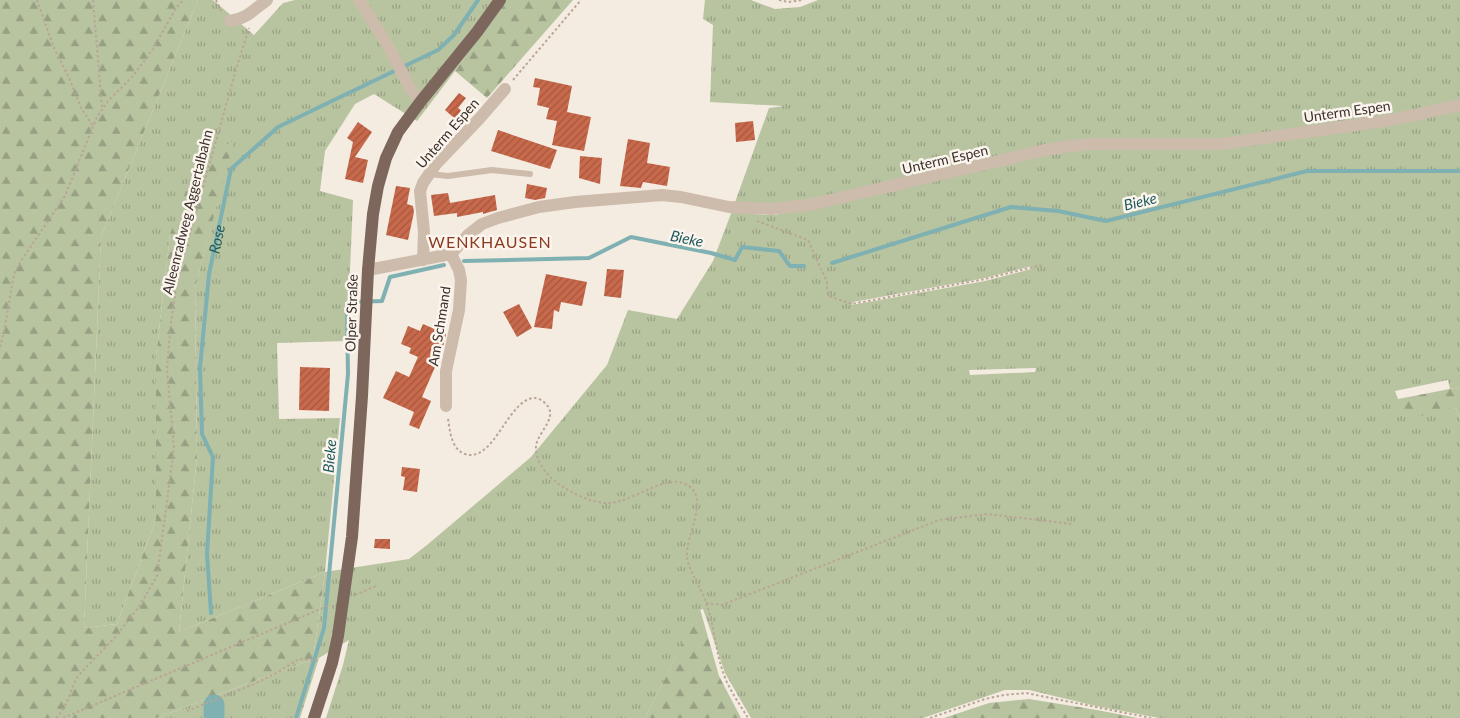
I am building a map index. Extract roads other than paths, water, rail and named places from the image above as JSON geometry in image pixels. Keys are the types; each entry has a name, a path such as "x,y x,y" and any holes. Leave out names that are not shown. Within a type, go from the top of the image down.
{"main road":[{"name":"Olper Straße","path":"314,718 332,662 338,636 352,537 362,396 368,270 373,214 378,186 386,158 398,132 500,0"}],"street":[{"path":"230,21 241,19 266,0"},
{"path":"359,0 387,44 410,90 421,101"},
{"name":"Unterm Espen","path":"423,260 424,232 420,191 429,174 504,89"},
{"name":"Unterm Espen","path":"451,254 468,235 482,224 539,207 662,195 730,207 771,209 808,205 1069,146 1094,144 1222,144 1390,120 1460,105"},
{"path":"368,270 451,254"},
{"name":"Am Schmand","path":"446,406 446,371 459,310 461,280 459,270 451,254"}],"lane":[{"path":"429,174 448,176 492,170 530,174"}],"waterway":[{"name":"Rose","path":"211,613 207,554 213,457 202,434 200,368 209,274 231,169 278,127 438,50 454,35 478,0"},
{"name":"Bieke","path":"832,263 1011,207 1058,211 1106,221 1307,171 1460,171"},
{"name":"Bieke","path":"464,261 589,258 631,237 711,253 735,260 742,247 779,251 790,266 804,266"},
{"name":"Bieke","path":"296,718 324,628 348,374 347,314 354,302 382,301 390,277 444,265"},
{"name":"Rose","path":"214,705 214,718"}],"district":[{"name":"WENKHAUSEN","path":"490,241"}]}
